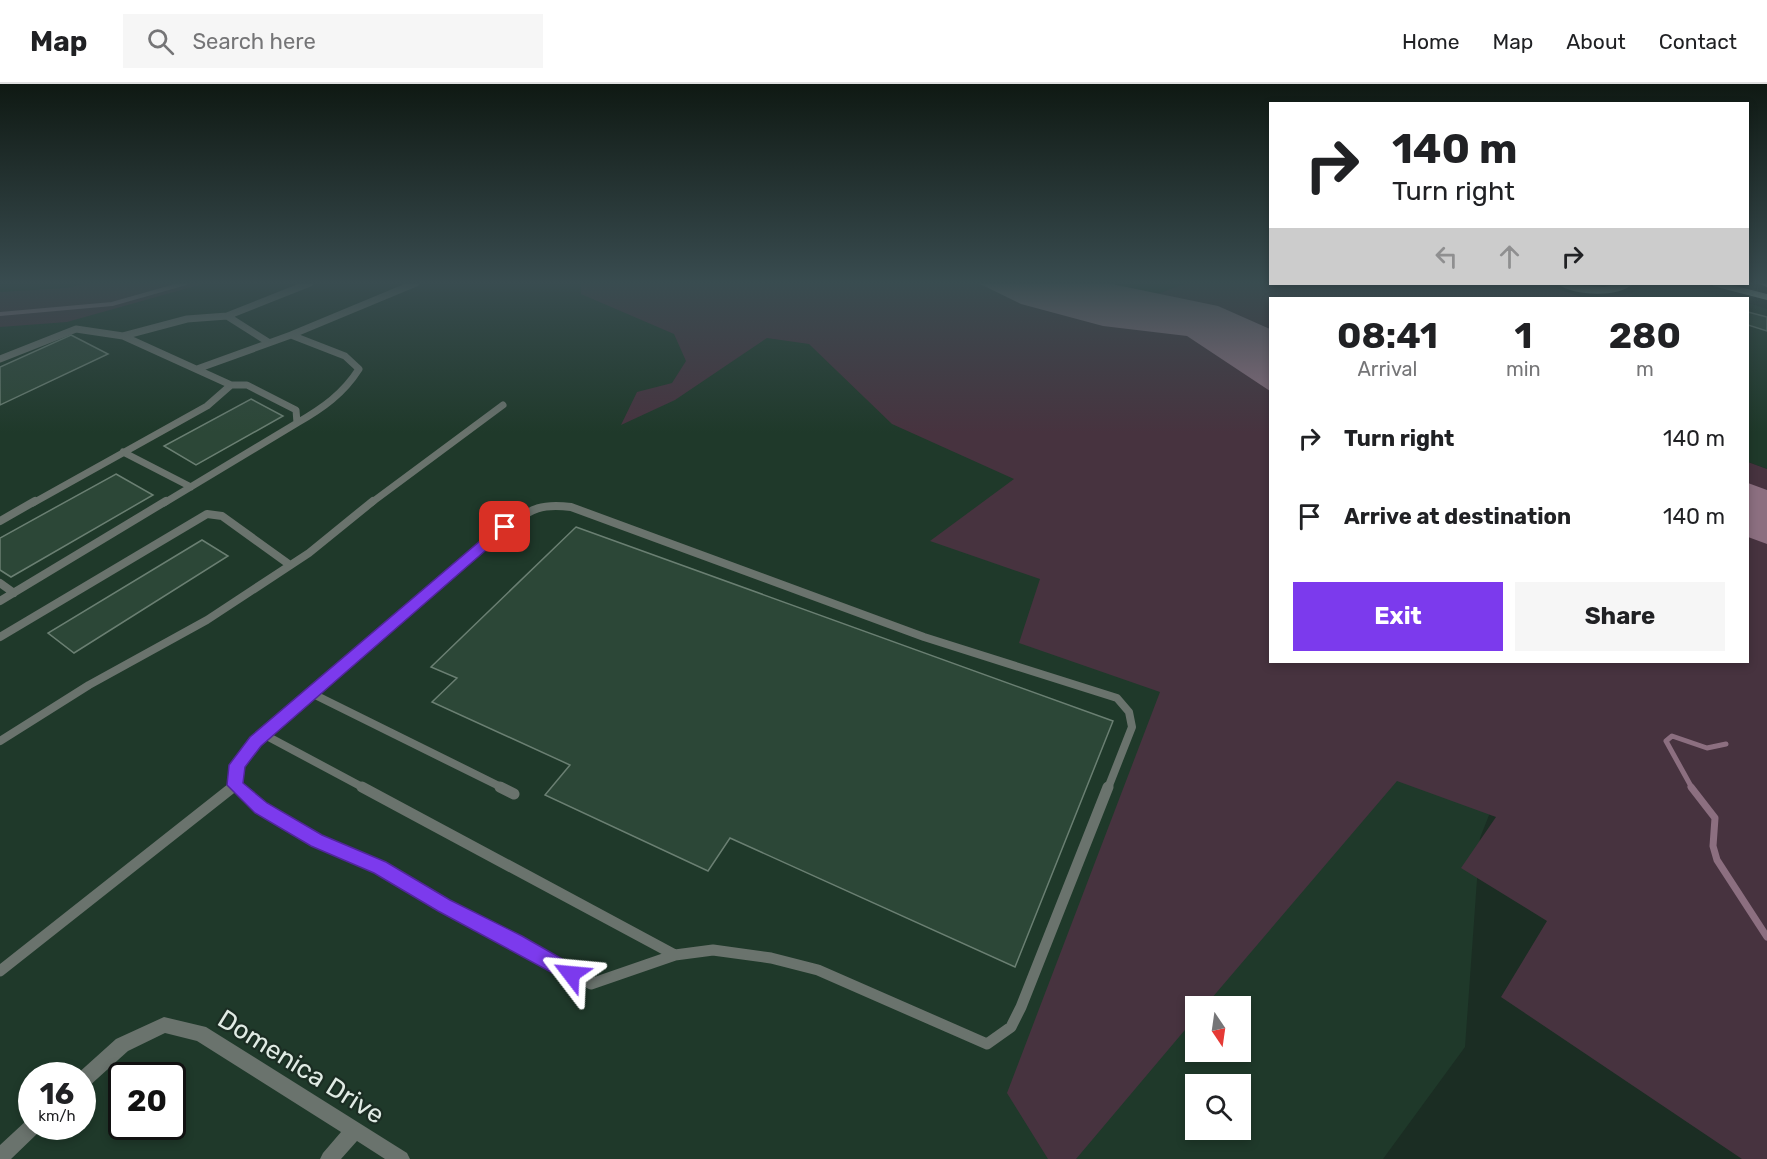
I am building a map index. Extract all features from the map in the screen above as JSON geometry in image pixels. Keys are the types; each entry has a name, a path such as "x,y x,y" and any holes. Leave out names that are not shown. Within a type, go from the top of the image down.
{"street":[{"name":"Domenica Drive","path":"96,1068 122,1045 164,1025 200,1033 401,1159"},
{"path":"329,1159 355,1130"},
{"path":"0,1157 18,1140"}],"lane":[{"path":"0,359 65,333"},
{"path":"104,333 123,336 231,385 247,385 296,410 297,423"},
{"path":"123,336 132,333"},
{"path":"254,333 268,342"},
{"path":"197,369 295,333"},
{"path":"0,601 328,405 347,389 359,369 345,356 291,335"},
{"path":"0,521 207,406 231,385"},
{"path":"2,736 207,620 290,565 360,514 405,476 503,405"},
{"path":"123,452 190,487"},
{"path":"0,971 235,785 237,765 263,734 505,527 535,508 553,505 571,507 924,637 1117,698 1129,712 1132,727 1022,1007 1011,1027 987,1044 818,970 771,958 713,950 675,955 591,984 516,942 444,906 380,868 316,841 261,808 235,785"},
{"path":"0,637 207,514 222,516 290,565"},
{"path":"0,583 14,593"},
{"path":"311,693 514,794"},
{"path":"263,734 675,955"}],"shaded area":[{"path":"0,333 845,333 1269,663 1526,721 1480,838 1465,1047 1383,1159 0,1159"},
{"path":"672,333 1269,333 1269,663 1749,663 1749,462 1767,469 1767,1159 1742,1159 1501,997 1547,921 1461,868 1496,817 1397,781 1214,996 1185,996 1185,1030 1076,1159 1048,1159 1007,1093 1160,692 1019,643 1040,579 930,541 1014,479 892,424 809,344 767,338 675,400 621,425 637,392 672,383 686,361"},
{"path":"1163,333 1269,333 1269,390 1187,336"},
{"path":"1749,333 1767,333 1767,469 1749,462"},
{"path":"1749,483 1767,490 1767,544 1749,537"}],"building":[{"path":"71,335 108,354 0,405 0,367"},
{"path":"251,399 283,416 196,465 164,446"},
{"path":"116,474 153,495 11,577 0,570 0,538"},
{"path":"576,527 1113,721 1015,967 730,838 708,871 545,795 570,765 432,702 457,678 431,667"},
{"path":"202,540 228,556 74,653 48,633"}],"waterway":[{"path":"1692,788 1666,741 1672,736 1707,748 1726,744"},
{"path":"1691,787 1715,818 1713,846 1717,860 1767,937"}],"route":[{"path":"505,527 255,741 237,765 235,785 261,808 316,841 380,868 444,906 516,942 571,974"}]}
